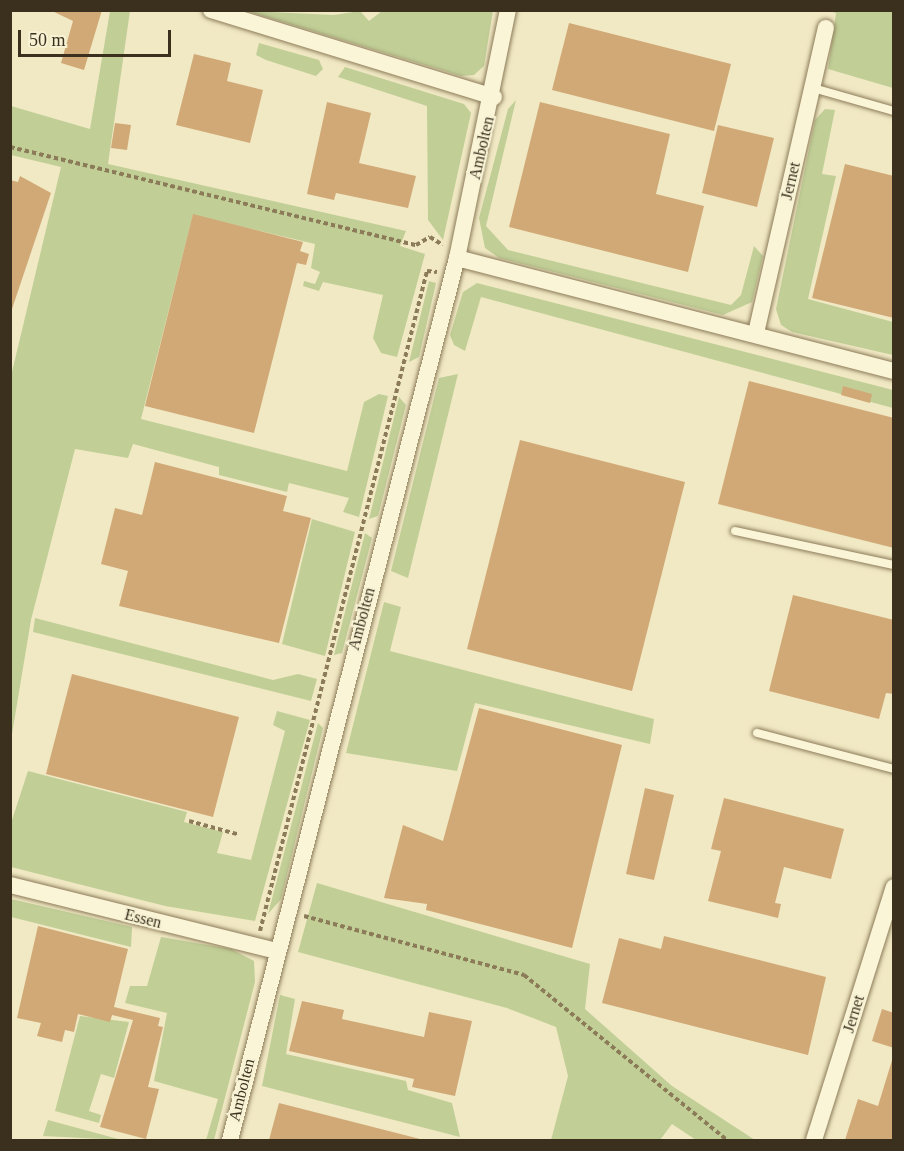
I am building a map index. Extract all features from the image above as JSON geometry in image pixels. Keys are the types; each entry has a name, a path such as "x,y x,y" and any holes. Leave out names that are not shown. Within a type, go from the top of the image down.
{"street":[{"name":"Ambolten","path":"212,10 494,97"},
{"name":"Ambolten","path":"230,1140 286,912 457,258 494,97 508,10"},
{"name":"Jernet","path":"756,333 826,28"},
{"path":"457,258 756,333 894,371"},
{"name":"Essen","path":"10,885 276,951"},
{"name":"Jernet","path":"814,1140 894,887"}],"lane":[{"path":"813,88 894,111"},
{"path":"735,531 894,565"},
{"path":"757,733 894,769"}],"path":[{"path":"10,147 416,245 430,237 457,258"},
{"path":"256,947 427,271 452,275"},
{"path":"189,821 237,834"},
{"path":"286,912 524,975 727,1140"}],"green space":[{"path":"110,11 130,11 108,164 406,231 400,246 425,254 397,357 381,353 373,338 383,295 323,282 319,291 303,286 304,281 315,284 320,272 311,268 315,244 193,215 141,419 347,471 364,402 379,394 388,396 359,517 343,512 349,498 289,483 287,492 219,475 219,467 133,444 128,458 75,449 31,620 11,740 11,376 61,167 11,155 11,106 90,129"},
{"path":"247,11 334,15 360,11 369,21 382,11 493,11 484,66 474,75 461,76"},
{"path":"829,11 893,11 893,88 828,69 836,13"},
{"path":"259,43 319,60 323,69 316,76 266,60 256,55"},
{"path":"345,67 464,104 471,113 443,240 428,220 427,106 338,77"},
{"path":"516,100 486,226 508,250 731,305 741,295 754,246 763,256 752,302 723,315 499,258 485,248 479,218 508,109"},
{"path":"825,109 835,110 822,174 836,176 808,299 893,322 893,355 792,332 781,325 776,309 815,120"},
{"path":"429,281 436,283 419,357 409,362"},
{"path":"477,283 893,390 893,408 481,297 465,351 454,345 450,335 463,292"},
{"path":"458,374 408,578 391,571 439,378"},
{"path":"399,397 406,405 378,516 369,519"},
{"path":"312,519 355,532 325,656 282,644"},
{"path":"365,533 372,538 342,653 334,655"},
{"path":"384,602 401,607 390,651 654,719 650,744 475,703 457,771 346,753"},
{"path":"35,618 273,680 298,674 317,679 311,701 33,632"},
{"path":"277,711 310,720 255,921 165,906 11,867 11,823 28,771 187,812 184,822 223,832 217,853 251,860 285,731 273,725"},
{"path":"318,723 323,728 281,899 268,914"},
{"path":"317,883 590,964 585,1009 672,1086 755,1140 696,1140 672,1124 660,1140 551,1140 568,1076 556,1027 507,1008 298,952"},
{"path":"11,899 132,927 131,947 11,917"},
{"path":"161,937 231,949 254,961 255,982 214,1140 206,1140 218,1099 154,1081 167,1013 125,1003 130,986 147,986"},
{"path":"280,995 295,999 286,1054 406,1081 408,1090 452,1103 460,1137 262,1086"},
{"path":"80,1016 129,1022 114,1078 101,1074 89,1111 101,1115 99,1123 55,1111"},
{"path":"48,1120 122,1140 43,1136"}],"building":[{"path":"50,10 102,10 84,70 61,63 73,21"},
{"path":"569,23 731,64 714,131 552,90"},
{"path":"194,54 231,63 227,81 263,90 250,143 176,125"},
{"path":"327,102 371,113 359,163 416,176 408,208 336,193 334,200 307,194"},
{"path":"540,102 670,134 656,194 704,206 688,272 509,227"},
{"path":"115,123 131,125 127,150 111,148"},
{"path":"718,125 774,138 757,207 702,193"},
{"path":"845,164 894,176 894,318 812,298"},
{"path":"20,176 51,193 11,312 10,180 18,182"},
{"path":"193,214 303,242 300,251 309,254 306,265 297,263 254,433 145,406"},
{"path":"749,381 894,418 894,548 718,504"},
{"path":"843,386 872,394 870,403 841,395"},
{"path":"520,440 685,482 632,691 467,649"},
{"path":"155,462 287,496 283,511 311,518 279,643 119,606 128,571 101,564 115,508 142,515"},
{"path":"793,595 894,620 894,694 886,693 879,719 769,691"},
{"path":"72,674 239,717 213,817 46,774"},
{"path":"479,708 622,745 572,948 426,910 427,904 384,898 403,825 443,841"},
{"path":"645,788 674,795 654,880 626,874"},
{"path":"724,798 844,829 831,879 784,867 775,903 781,904 778,918 708,901 721,851 711,849"},
{"path":"38,926 128,949 114,1007 160,1018 158,1026 163,1027 148,1087 159,1089 146,1139 100,1127 133,1020 112,1015 110,1022 78,1014 74,1032 65,1030 62,1042 37,1036 41,1023 17,1018"},
{"path":"664,936 826,977 808,1055 602,1003 619,938 661,949"},
{"path":"302,1001 344,1010 342,1019 424,1037 429,1012 472,1021 455,1096 412,1087 414,1079 289,1051"},
{"path":"882,1009 894,1013 894,1048 872,1041"},
{"path":"893,1057 894,1140 845,1140 858,1099 878,1106"},
{"path":"279,1103 424,1140 269,1140"}]}
